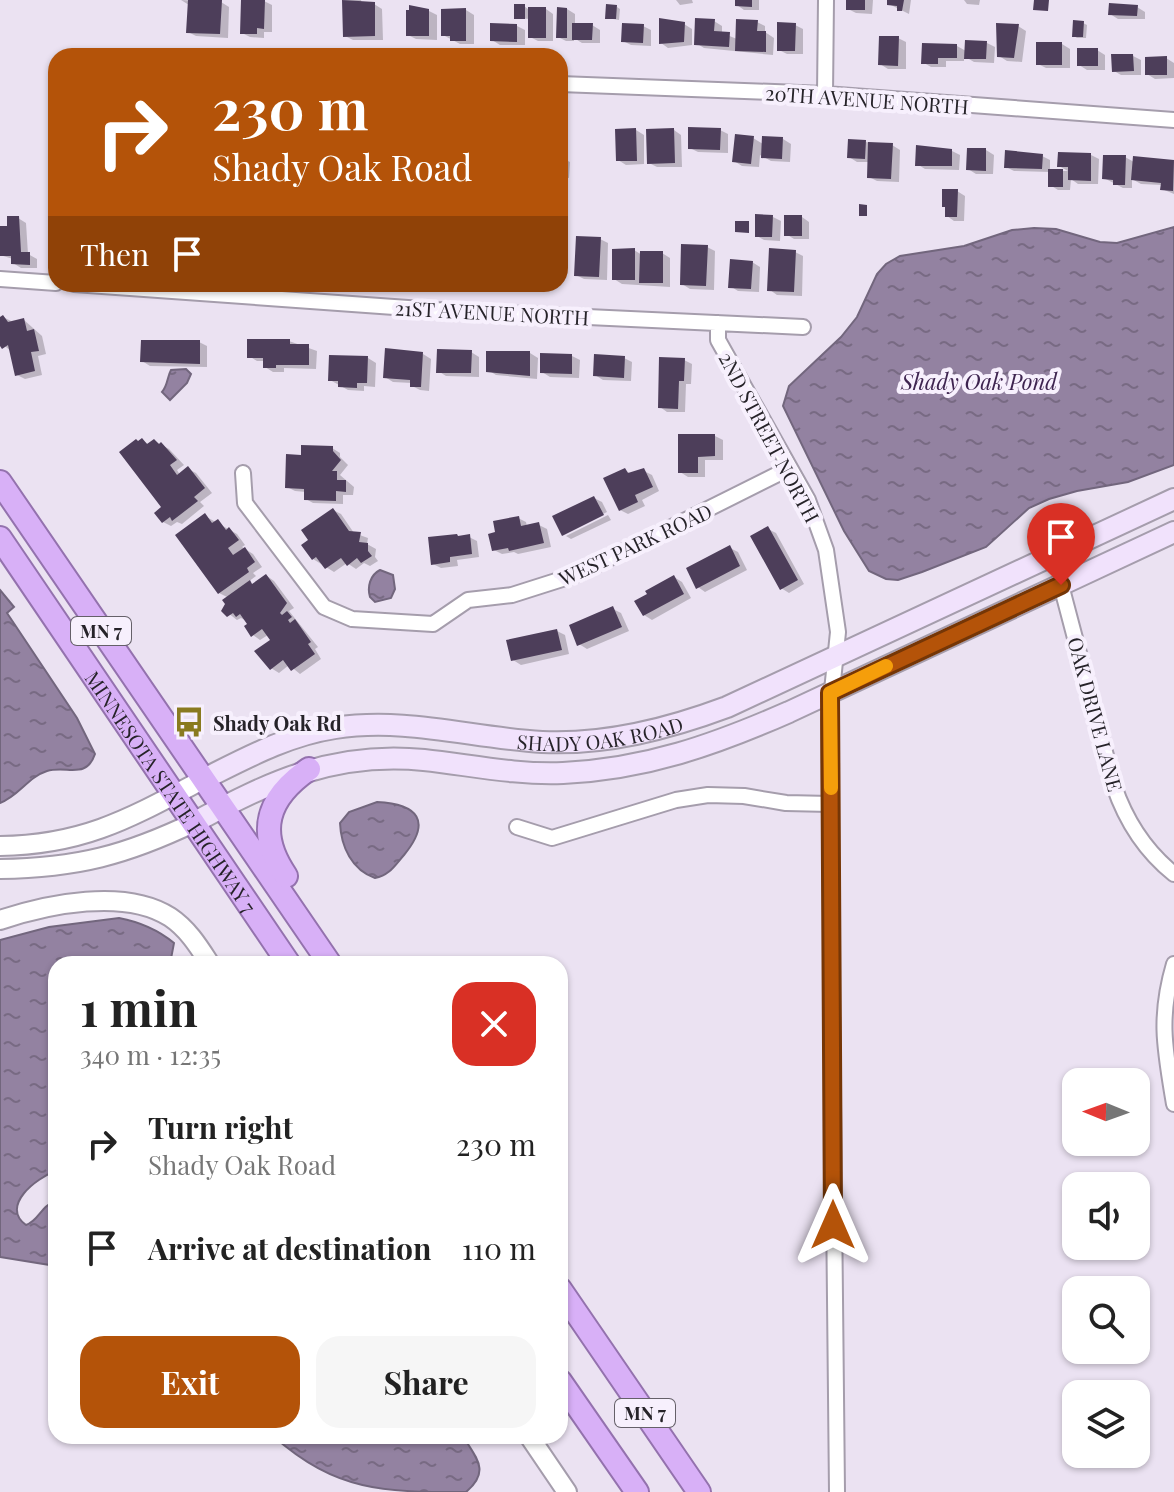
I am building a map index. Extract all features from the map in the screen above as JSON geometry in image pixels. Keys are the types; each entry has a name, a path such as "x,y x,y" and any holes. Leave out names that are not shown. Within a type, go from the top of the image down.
{"highway":[{"name":"MINNESOTA STATE HIGHWAY 7","path":"0,482 325,956"},
{"name":"MINNESOTA STATE HIGHWAY 7","path":"0,538 284,956"},
{"path":"309,769 289,783 278,796 273,807 269,837 276,861 338,956"},
{"name":"MN 7","path":"568,1301 699,1492"},
{"name":"MN 7","path":"568,1393 637,1492"}],"main road":[{"name":"SHADY OAK ROAD","path":"204,779 290,740 358,725 409,725 510,739 561,742 660,730 727,707 1174,499"},
{"name":"SHADY OAK ROAD","path":"195,822 260,788 309,769 353,760 386,758 559,773 633,766 672,757 725,740 830,693 1174,532"}],"street":[{"path":"825,94 826,0"},
{"name":"20TH AVENUE NORTH","path":"568,84 825,94 1174,120"},
{"path":"0,279 48,282"},
{"name":"21ST AVENUE NORTH","path":"185,292 436,310 803,327"},
{"name":"2ND STREET NORTH","path":"718,323 718,340 808,500 826,550 838,632 830,693 837,1492"},
{"name":"WEST PARK ROAD","path":"243,473 245,503 324,607 352,619 433,624 468,600 512,595 578,574 790,468"},
{"name":"OAK DRIVE LANE","path":"1061,585 1123,812 1153,855 1174,874"},
{"name":"SHADY OAK ROAD","path":"0,846 37,845 86,835 109,827 204,779"},
{"path":"517,827 552,838 676,800 708,795 830,804"},
{"name":"SHADY OAK ROAD","path":"0,869 46,868 105,859 195,822"},
{"path":"0,920 83,904 135,903 172,918 191,935 205,956"},
{"path":"1174,964 1163,1007 1163,1035 1174,1104"},
{"path":"534,1444 567,1492"}],"water":[{"name":"Shady Oak Pond","path":"1174,227 1174,465 1128,482 1049,499 1029,508 986,547 922,572 898,580 886,579 869,571 844,531 783,406 789,386 841,337 857,317 877,274 900,256 964,246 1012,230 1056,229 1100,242 1117,243"},
{"path":"186,369 191,374 187,383 170,400 162,392 171,370"},
{"path":"380,570 393,575 395,589 391,598 375,602 370,597 369,585"},
{"path":"0,590 14,607 7,613 77,718 95,754 87,767 47,771 0,803"},
{"path":"377,802 402,806 416,816 419,824 413,843 404,855 388,872 375,878 360,869 349,856 340,823 349,812"},
{"path":"119,918 148,927 174,943 172,956 48,956 48,1175 31,1186 19,1201 17,1210 19,1218 26,1225 48,1205 48,1265 0,1257 0,940 49,927"},
{"path":"283,1444 468,1444 479,1464 479,1471 474,1484 466,1492 385,1489 340,1478"}],"building":[{"path":"188,0 222,0 220,34 186,33"},
{"path":"241,0 265,0 264,29 257,28 257,34 240,34"},
{"path":"342,0 375,2 375,36 343,37"},
{"path":"735,0 752,0 752,7 735,6"},
{"path":"846,0 865,0 865,10 846,10"},
{"path":"887,0 904,0 902,11 897,11 897,6 887,5"},
{"path":"1034,0 1049,0 1048,11 1033,10"},
{"path":"1109,3 1138,5 1137,16 1108,15"},
{"path":"514,4 525,4 525,19 514,19"},
{"path":"606,4 617,5 616,19 605,19"},
{"path":"409,5 429,9 429,36 406,36 406,10 409,10"},
{"path":"528,7 546,7 546,38 528,38"},
{"path":"557,7 567,8 567,38 556,38"},
{"path":"466,8 466,41 450,41 450,36 441,36 441,9"},
{"path":"659,18 685,22 684,42 659,44"},
{"path":"695,18 715,19 714,31 730,32 729,47 694,45"},
{"path":"736,19 758,20 757,31 766,31 766,52 735,51"},
{"path":"1073,20 1084,21 1083,37 1072,37"},
{"path":"777,22 796,23 795,51 777,51"},
{"path":"490,23 517,24 517,42 490,41"},
{"path":"572,23 593,23 592,40 572,40"},
{"path":"622,23 644,24 643,43 621,42"},
{"path":"996,23 1019,24 1014,58 997,57"},
{"path":"879,36 899,36 898,66 878,65"},
{"path":"965,40 987,41 986,59 964,59"},
{"path":"1036,42 1062,42 1062,65 1036,65"},
{"path":"922,43 957,44 957,58 938,58 938,64 921,64"},
{"path":"1077,48 1098,48 1098,66 1077,66"},
{"path":"1111,54 1133,54 1134,71 1112,72"},
{"path":"1167,56 1167,75 1145,75 1145,57"},
{"path":"688,127 721,128 720,150 688,149"},
{"path":"636,128 637,161 616,161 615,129"},
{"path":"674,128 675,163 647,164 646,129"},
{"path":"735,134 754,136 751,164 732,162"},
{"path":"762,136 783,137 782,159 761,158"},
{"path":"848,139 866,140 865,159 847,158"},
{"path":"868,142 893,143 891,179 867,178"},
{"path":"916,145 952,149 952,166 915,166"},
{"path":"967,148 986,148 986,171 966,170"},
{"path":"1005,150 1043,154 1042,169 1004,168"},
{"path":"1058,152 1091,153 1091,181 1068,180 1068,167 1057,167"},
{"path":"1103,155 1126,155 1125,185 1113,185 1113,180 1102,179"},
{"path":"1133,156 1174,160 1173,191 1160,190 1161,183 1131,180"},
{"path":"1048,169 1063,169 1063,187 1048,187"},
{"path":"942,189 958,189 957,217 945,217"},
{"path":"859,204 867,205 867,216 859,216"},
{"path":"755,214 773,215 772,237 755,237"},
{"path":"784,215 802,215 802,236 784,236"},
{"path":"7,216 19,216 21,252 30,252 30,265 11,264 11,256 0,256 0,226 7,226"},
{"path":"735,221 749,221 749,233 735,232"},
{"path":"576,236 601,237 599,277 574,276"},
{"path":"681,244 708,245 706,286 680,285"},
{"path":"635,248 635,280 612,280 612,249"},
{"path":"769,248 796,250 794,292 767,291"},
{"path":"640,251 663,251 663,283 639,283"},
{"path":"730,259 753,261 751,289 728,288"},
{"path":"3,315 8,322 24,318 27,331 34,329 39,351 31,352 35,371 15,376 8,345 2,349 0,346 0,317"},
{"path":"247,339 290,339 290,344 309,344 309,365 263,368 263,358 247,358"},
{"path":"141,340 200,340 200,364 140,362"},
{"path":"385,348 423,352 421,387 410,387 410,380 383,378"},
{"path":"437,349 472,350 471,373 436,373"},
{"path":"486,351 530,351 530,376 486,372"},
{"path":"540,353 572,354 572,374 540,373"},
{"path":"594,354 625,356 624,378 593,376"},
{"path":"329,355 368,356 367,383 357,383 357,388 338,387 338,381 328,381"},
{"path":"659,357 685,358 684,381 679,381 678,409 658,408"},
{"path":"678,434 715,434 715,456 698,457 698,473 678,473"},
{"path":"142,438 147,444 154,439 159,444 161,442 177,460 170,465 177,475 188,466 205,488 194,497 198,501 172,521 170,517 162,523 154,513 161,507 119,452"},
{"path":"301,445 333,446 333,451 341,460 332,471 337,471 337,480 346,480 346,492 336,491 336,501 304,500 304,489 285,488 286,454 301,455"},
{"path":"625,468 628,473 644,468 653,487 635,495 638,502 619,511 603,478"},
{"path":"594,496 604,515 562,536 552,516"},
{"path":"333,508 349,531 361,532 359,542 368,543 372,556 361,563 357,558 347,566 341,558 325,569 316,557 312,560 301,545 308,540 301,530"},
{"path":"205,513 212,523 218,519 226,530 229,527 239,540 228,548 233,555 245,547 255,562 247,568 249,572 218,594 175,535"},
{"path":"519,516 521,526 539,522 544,543 509,551 508,548 492,551 488,534 495,532 493,521"},
{"path":"768,526 798,580 780,590 750,536"},
{"path":"470,534 472,554 450,557 450,562 431,565 428,537"},
{"path":"730,545 740,566 696,589 686,568"},
{"path":"266,574 287,603 280,613 282,615 287,611 292,617 288,620 290,623 295,619 311,642 308,644 315,654 291,671 283,660 270,670 254,651 270,640 262,629 251,637 240,614 236,617 233,613 227,617 221,611 225,604 222,600 250,580 252,584"},
{"path":"674,575 684,594 643,616 634,601"},
{"path":"613,606 622,627 577,646 569,625"},
{"path":"557,629 562,650 511,661 506,640"}],"slow traffic":[{"path":"831,788 830,693 886,666"}],"place":[{"name":"Shady Oak Rd","path":"189,722"}],"route":[{"path":"833,1225 830,693 1061,585"}]}
